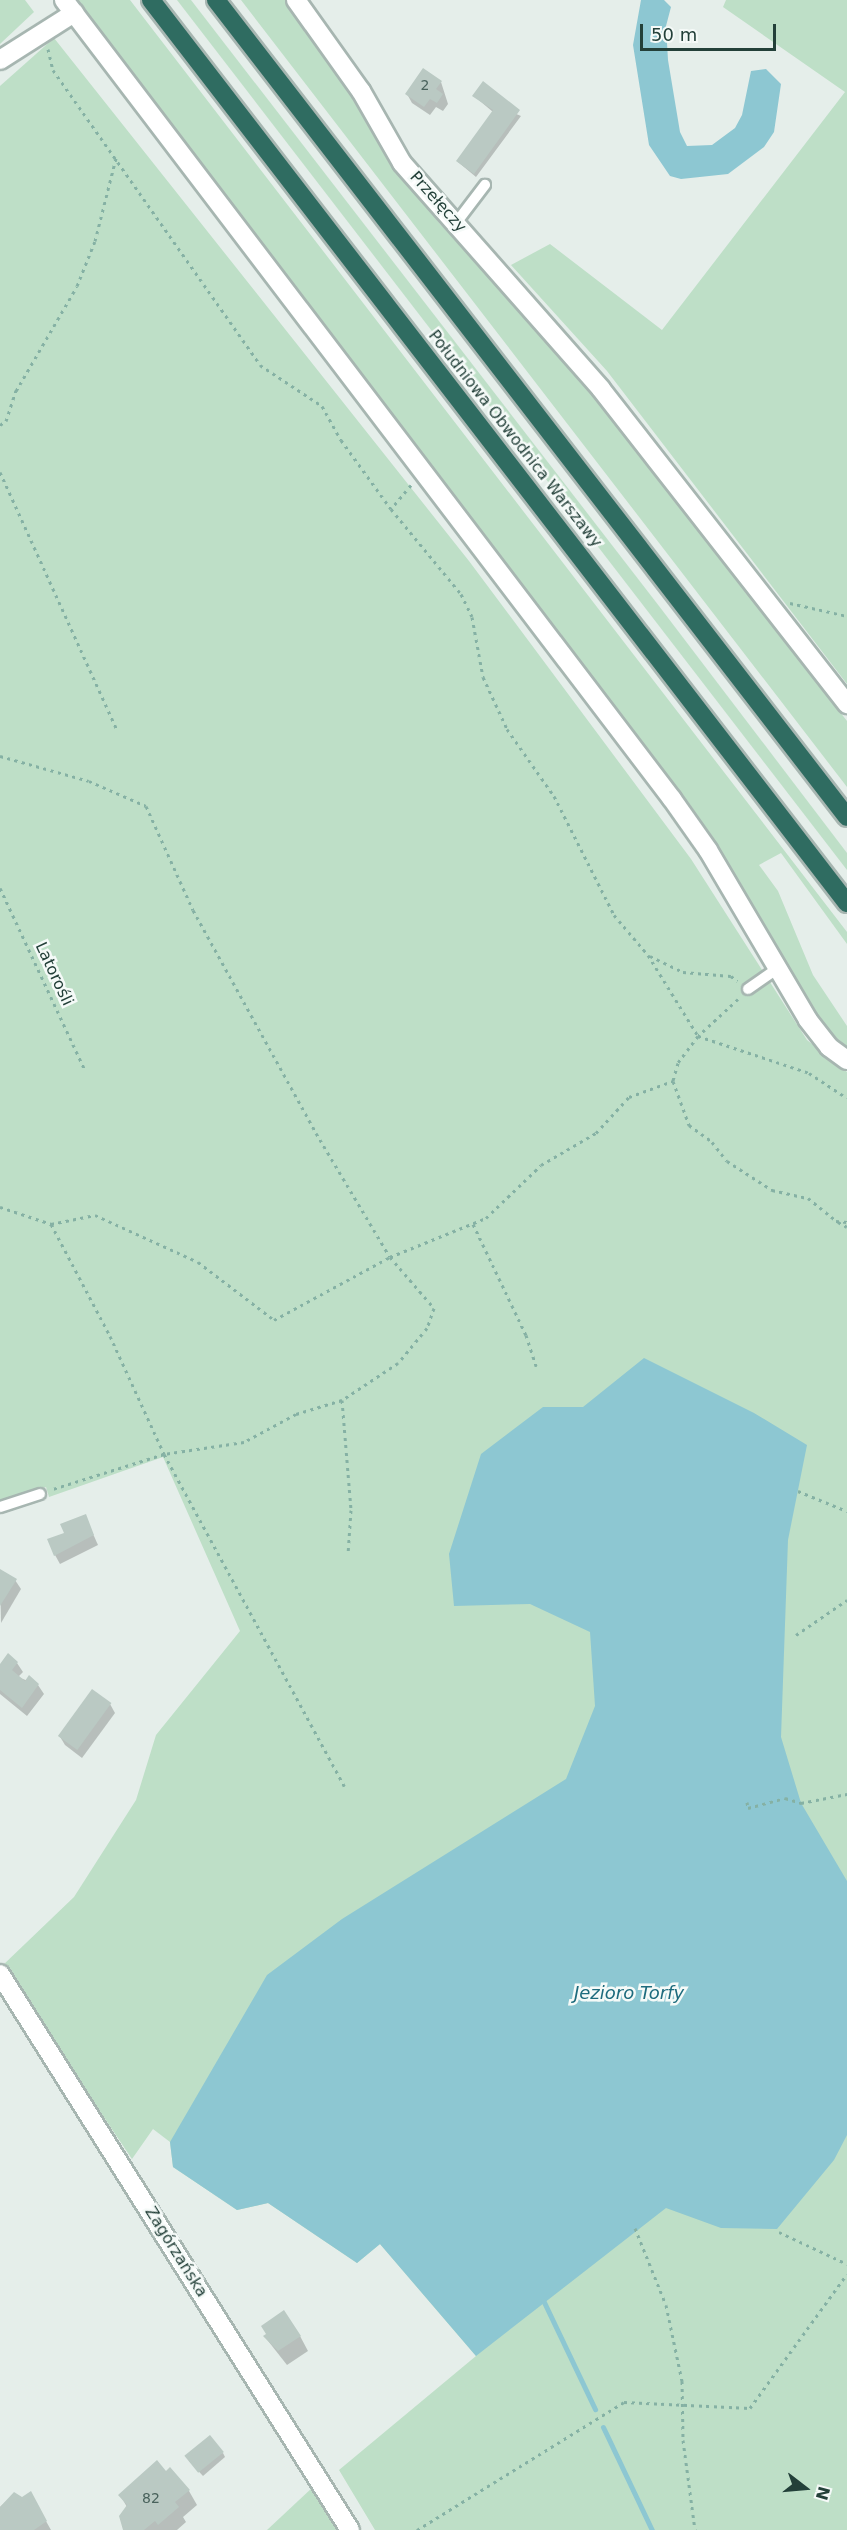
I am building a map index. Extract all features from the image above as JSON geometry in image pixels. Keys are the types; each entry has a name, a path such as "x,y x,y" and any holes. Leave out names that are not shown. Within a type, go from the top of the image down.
{"highway":[{"name":"Południowa Obwodnica Warszawy","path":"151,0 847,903"},
{"name":"Południowa Obwodnica Warszawy","path":"216,0 847,817"}],"street":[{"name":"Przełęczy","path":"296,0 361,91 402,163 601,389 847,704"},
{"path":"0,60 44,32 69,6 672,799 708,850 808,1020 829,1047 847,1060"},
{"name":"Zagórzańska","path":"0,1974 350,2530"}],"lane":[{"path":"456,223 485,185"},
{"path":"748,989 777,969"},
{"path":"0,1507 40,1494"}],"path":[{"path":"44,32 53,70 260,365 322,406 340,440 391,509 461,594 472,617 483,677 507,729 554,796 614,915 648,955 698,1036 809,1073 847,1098"},
{"path":"0,425 6,421 16,391 77,286 95,241 116,158"},
{"path":"0,472 116,728"},
{"path":"391,509 423,472"},
{"path":"769,605 792,603 847,616"},
{"path":"0,756 89,781 146,806 193,909 316,1133 390,1257 434,1308 427,1328 398,1363 342,1400 296,1414 244,1442 164,1454 40,1494"},
{"name":"Latorośli","path":"0,888 86,1070"},
{"path":"648,955 683,972 731,976 748,989 698,1036 678,1063 673,1082 689,1125 712,1142 727,1161 772,1190 808,1198 847,1227"},
{"path":"0,1207 51,1224 95,1215 198,1262 274,1320 390,1257 486,1218 541,1165 596,1133 629,1097 673,1082"},
{"path":"836,1221 847,1222"},
{"path":"51,1224 110,1336 164,1454 344,1786"},
{"path":"473,1224 526,1335 536,1366"},
{"path":"342,1400 351,1510 348,1554"},
{"path":"798,1491 847,1511"},
{"path":"796,1635 847,1600"},
{"path":"747,1802 748,1808 785,1798 801,1803 847,1794"},
{"path":"635,2228 666,2305 682,2381 682,2405 695,2530"},
{"path":"779,2232 847,2264"},
{"path":"417,2530 624,2402 750,2408 847,2274"}],"green space":[{"path":"0,0 25,0 34,12 0,44"},
{"path":"73,0 130,0 847,932 847,944 781,853 759,865 778,891 813,975 847,1026 847,1049 806,1005 780,961"},
{"path":"177,0 191,0 659,606 847,853 847,870"},
{"path":"241,0 289,0 398,170 440,224 542,330 847,721 847,787"},
{"path":"726,0 847,0 847,684 607,371 511,265 550,244 662,330 845,92 723,7"},
{"path":"54,38 469,561 691,859 807,1040 847,1072 847,2530 375,2530 339,2470 476,2356 380,2244 357,2263 268,2203 237,2210 173,2167 170,2142 153,2129 132,2159 2,1966 74,1897 136,1800 156,1735 240,1631 163,1457 49,1497 46,1487 0,1503 0,86"},
{"path":"313,2487 339,2530 267,2530"}],"water":[{"path":"641,0 664,0 671,7 666,26 668,60 680,132 687,146 712,145 735,128 742,115 751,71 766,69 781,84 774,132 764,147 728,174 681,179 670,176 649,145 633,45"},
{"name":"Jezioro Torfy","path":"644,1358 754,1413 807,1445 788,1540 781,1737 801,1803 847,1881 847,2135 834,2160 777,2229 721,2228 666,2208 476,2356 380,2244 357,2263 268,2203 237,2210 173,2167 170,2142 267,1975 342,1919 566,1779 595,1706 590,1632 530,1604 454,1606 449,1554 481,1454 543,1407 583,1407"}],"building":[{"path":"423,68 442,81 436,89 443,94 437,103 430,99 424,107 405,94"},
{"path":"483,81 520,110 474,174 456,161 493,110 472,96"},
{"path":"86,1514 94,1535 54,1556 47,1539 64,1533 60,1524"},
{"path":"0,1569 17,1579 0,1606"},
{"path":"8,1653 18,1662 12,1670 25,1681 29,1675 39,1684 22,1708 0,1690 0,1664"},
{"path":"92,1689 111,1703 77,1750 58,1736"},
{"path":"284,2310 301,2336 278,2351 263,2336 266,2334 261,2326"},
{"path":"210,2435 224,2452 198,2473 184,2456"},
{"path":"157,2460 166,2471 170,2467 190,2490 175,2502 179,2507 158,2525 155,2521 144,2530 123,2530 119,2516 127,2505 118,2495"},
{"path":"31,2491 47,2521 34,2530 0,2530 0,2507 14,2492 22,2497"}],"waterway":[{"path":"543,2300 595,2409"},
{"path":"603,2427 652,2530"}]}
